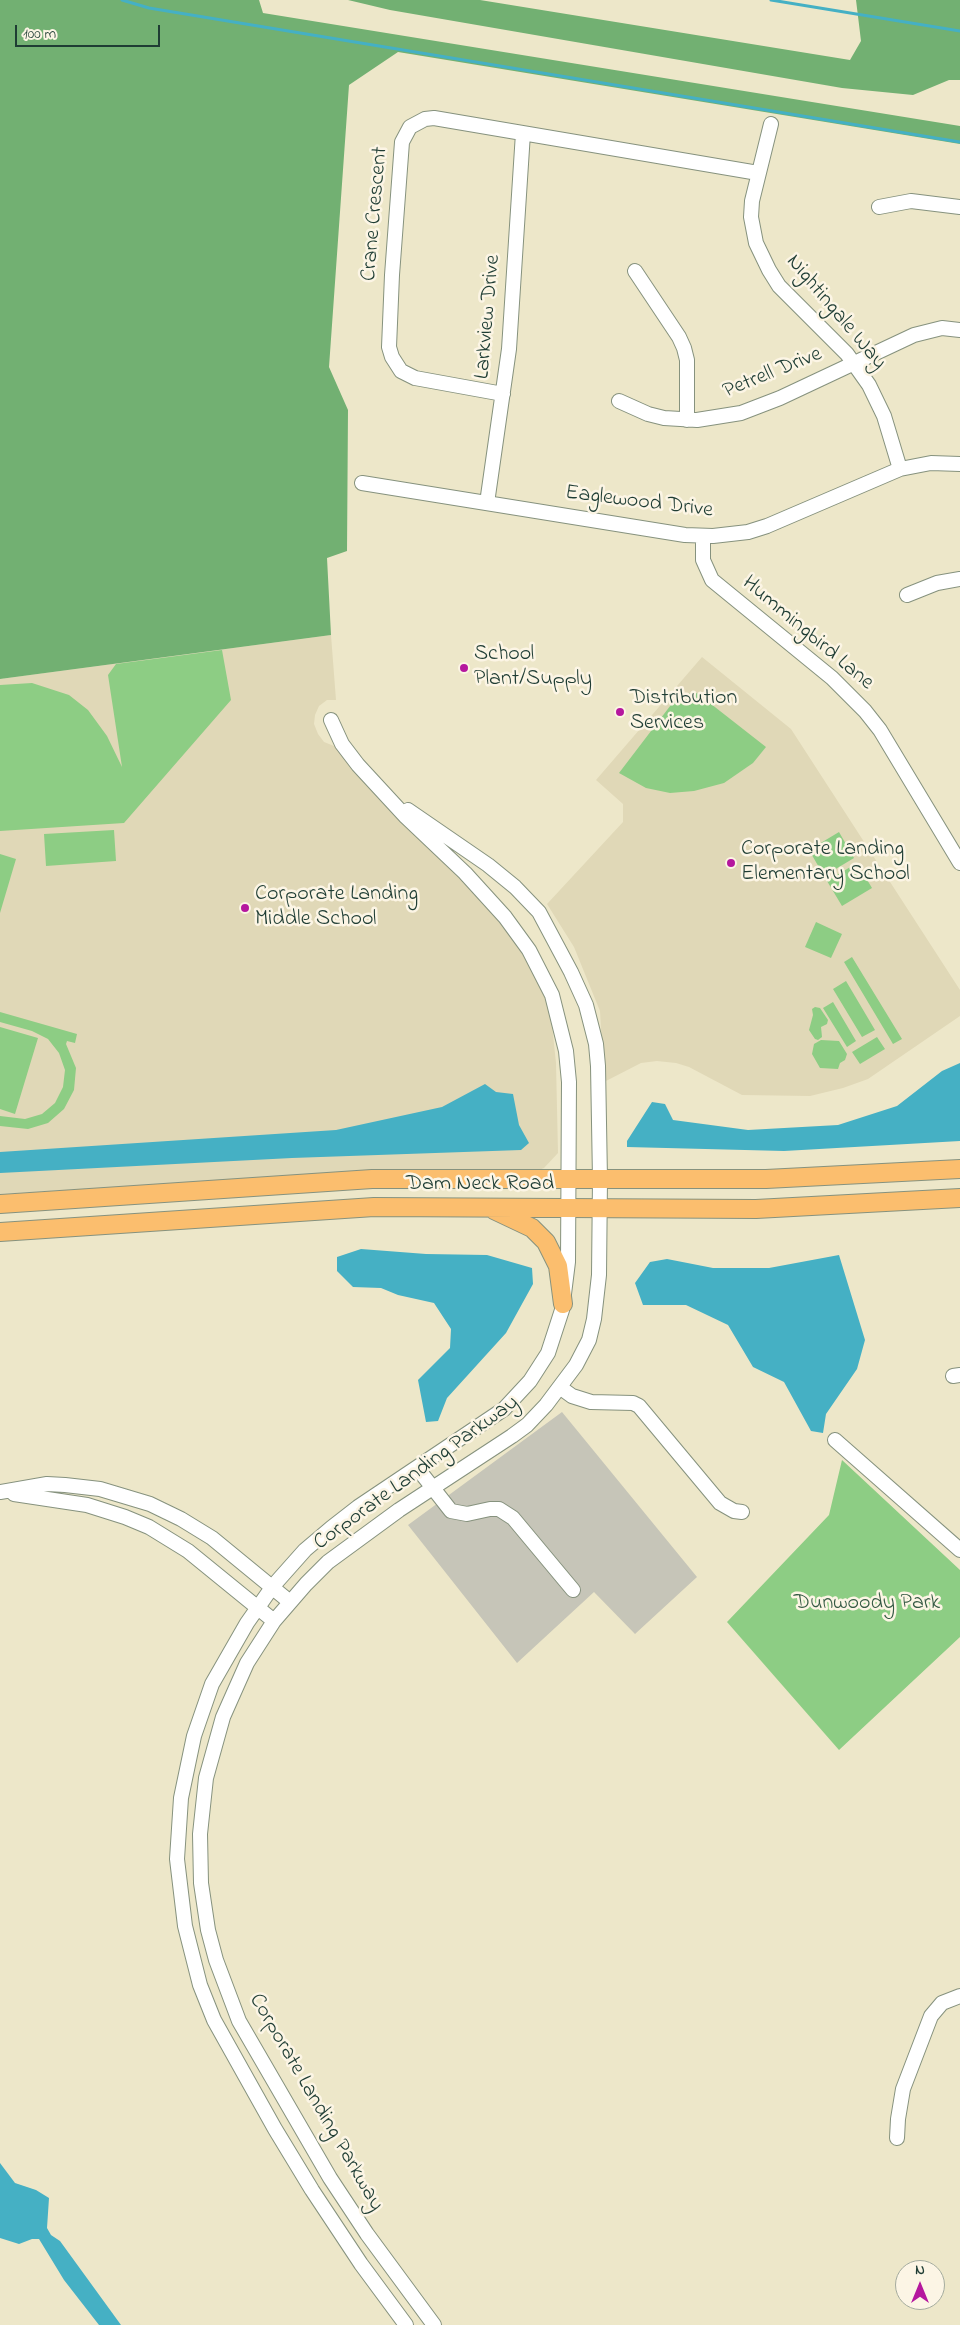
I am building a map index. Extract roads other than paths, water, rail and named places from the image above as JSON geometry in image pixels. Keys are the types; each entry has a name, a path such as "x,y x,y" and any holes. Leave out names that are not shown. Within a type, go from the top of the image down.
{"main road":[{"name":"Dam Neck Road","path":"0,1204 372,1180 766,1179 960,1169"},
{"name":"Dam Neck Road","path":"0,1232 374,1207 766,1208 960,1198"},
{"path":"489,1208 532,1228 546,1242 558,1266 563,1304"}],"street":[{"name":"Crane Crescent","path":"503,394 415,378 401,371 392,356 389,347 392,275 402,142 410,127 425,119 434,118 758,173"},
{"name":"Nightingale Way","path":"771,124 752,201 752,217 756,243 761,257 779,286 854,363 878,400 900,469"},
{"name":"Larkview Drive","path":"488,503 511,322 523,133"},
{"path":"879,207 911,201 960,207"},
{"path":"635,271 679,337 684,348 687,420"},
{"name":"Petrell Drive","path":"619,401 648,414 687,420 717,418 740,413 780,398 914,334 942,328 960,330"},
{"name":"Eaglewood Drive","path":"362,483 703,536 732,535 767,526 900,469 931,463 960,464"},
{"name":"Hummingbird Lane","path":"703,536 703,560 712,580 832,678 866,711 880,730 960,863"},
{"path":"907,594 937,583 960,579"},
{"name":"Corporate Landing Parkway","path":"331,720 334,730 346,750 406,817 465,873 506,917 530,950 552,996 566,1051 569,1082 570,1179 568,1262 563,1304 555,1338 548,1353 519,1394 480,1427 358,1507 331,1528 305,1550 273,1586 257,1606 212,1684 194,1736 185,1774 178,1828 179,1889 191,1956 214,2020 312,2190 361,2264 406,2325"},
{"name":"Corporate Landing Parkway","path":"380,788 508,881 539,912 586,1005 596,1044 600,1179 599,1275 594,1319 589,1340 576,1365 546,1406 512,1436 367,1532 328,1562 274,1621 247,1663 234,1690 212,1751 204,1788 200,1834 203,1900 216,1960 239,2021 330,2178 367,2234 434,2325"},
{"path":"561,1388 572,1396 586,1400 633,1403 639,1406 720,1503 734,1511 742,1512"},
{"path":"834,1440 960,1550"},
{"path":"418,1469 454,1512 468,1514 490,1509 506,1512 573,1590"},
{"path":"0,1492 47,1484 65,1485 100,1489 150,1504 182,1519 212,1538 273,1586 290,1602"},
{"path":"0,1492 70,1501 125,1517 149,1528 188,1551 274,1621"},
{"path":"897,2138 903,2089 931,2016 942,2003 960,1996"},
{"path":"312,2190 330,2178"}],"water":[{"path":"960,1063 960,1141 784,1151 627,1147 627,1141 652,1102 665,1104 673,1120 748,1130 838,1125 897,1106 942,1071"},
{"path":"485,1084 496,1092 513,1094 519,1125 529,1143 521,1150 292,1158 0,1173 0,1152 336,1130 442,1107"},
{"path":"361,1249 426,1254 487,1255 532,1268 533,1284 506,1333 447,1398 438,1421 426,1422 418,1380 450,1348 451,1329 434,1303 398,1295 381,1288 353,1287 337,1271 337,1257"},
{"path":"839,1255 865,1340 857,1369 826,1414 823,1433 811,1431 784,1382 753,1367 728,1325 686,1305 643,1305 635,1283 650,1262 667,1259 713,1268 769,1268"},
{"path":"0,2163 15,2183 36,2190 49,2198 47,2228 51,2235 60,2241 121,2325 99,2325 64,2280 39,2239 32,2239 19,2244 0,2238"}],"waterway":[{"path":"122,0 149,8 960,142"},
{"path":"771,0 960,31"}],"place":[{"name":"School Plant/Supply","path":"464,668"},
{"name":"Distribution Services","path":"620,712"},
{"name":"Corporate Landing Elementary School","path":"731,863"},
{"name":"Corporate Landing Middle School","path":"245,908"}],"park label":[{"name":"Dunwoody Park","path":"867,1604"}]}
